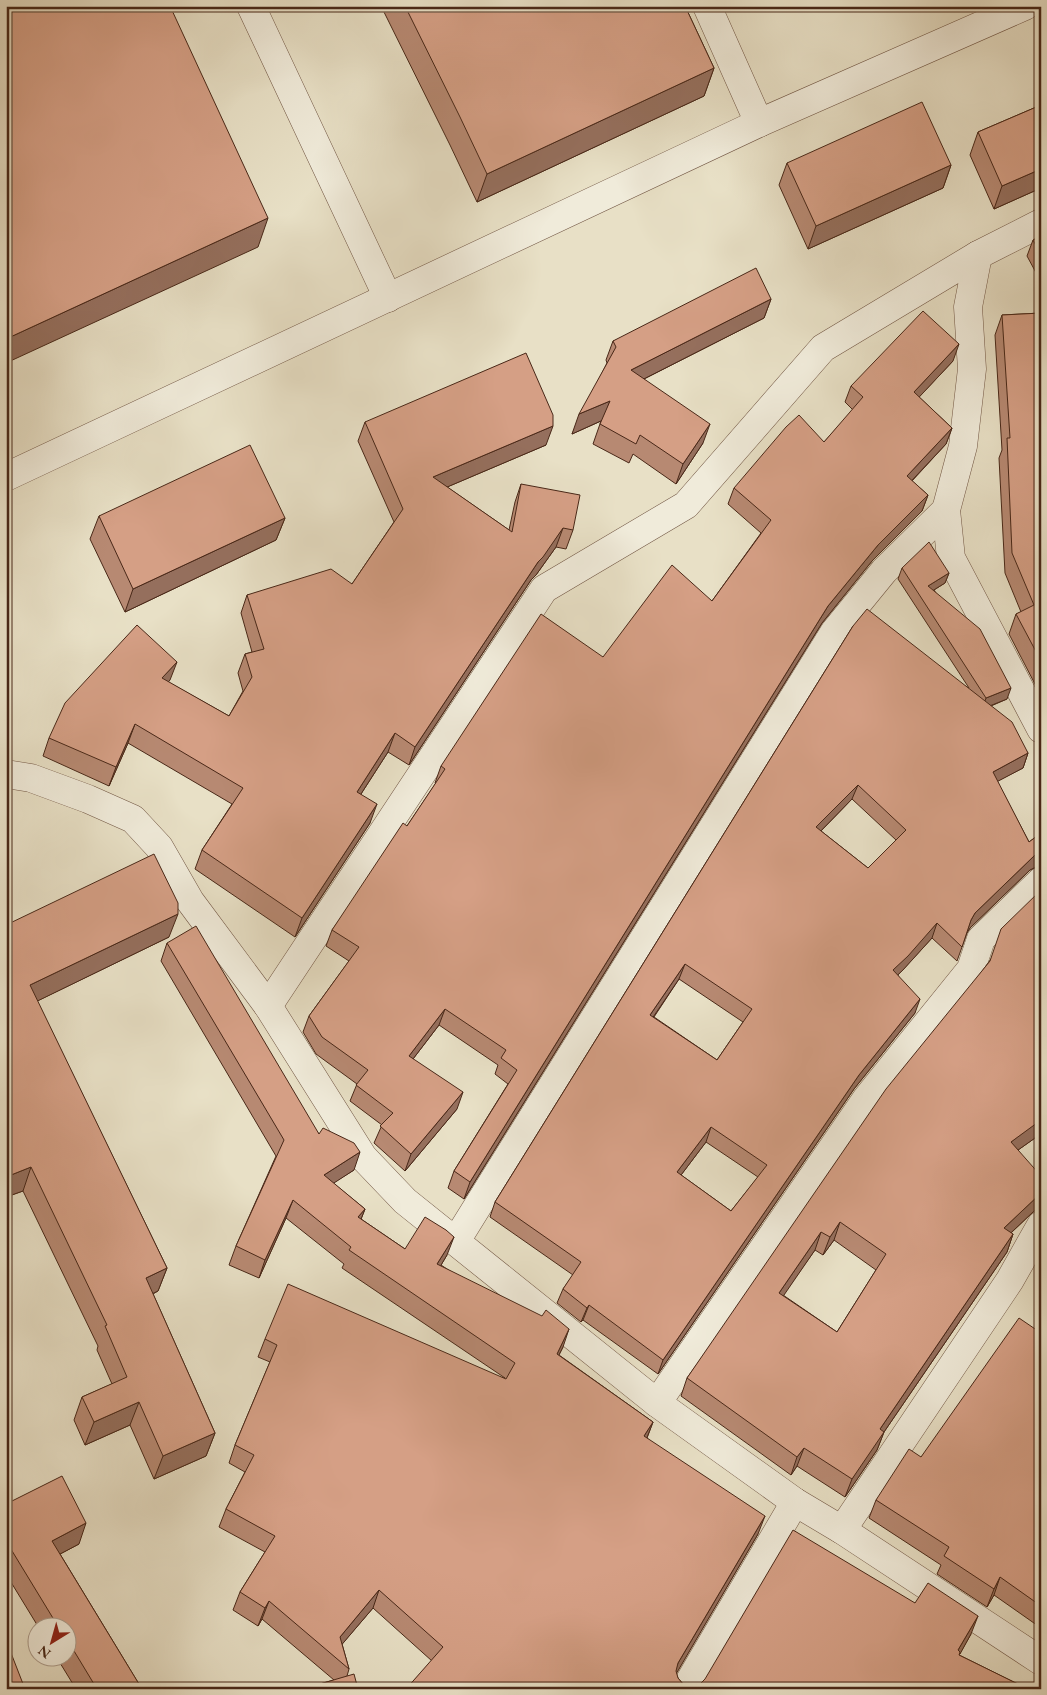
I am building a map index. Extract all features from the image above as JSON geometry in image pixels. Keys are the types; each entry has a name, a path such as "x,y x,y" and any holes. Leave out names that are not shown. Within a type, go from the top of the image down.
{"street":[{"path":"251,6 388,298"},
{"path":"706,6 759,123"},
{"path":"6,477 759,123 1025,6"},
{"path":"268,1006 544,589 686,505 823,348 978,255 1041,223"},
{"path":"978,255 968,307 972,369 963,446 946,510 951,558 1041,729"},
{"path":"456,1241 835,631 884,571 946,510"},
{"path":"6,774 39,781 88,799 133,819 159,847 190,901 268,1006 363,1157 405,1201 657,1403 795,1502 842,1530 1041,1661"},
{"path":"657,1403 868,1098 971,969 980,939 1041,881"},
{"path":"842,1530 1010,1280 1041,1225"},
{"path":"685,1689 795,1502"}],"building":[{"path":"6,6 170,6 268,218 6,339"},
{"path":"405,6 685,6 714,68 487,174"},
{"path":"922,102 951,165 816,226 787,163"},
{"path":"1041,105 1041,169 1002,186 978,132"},
{"path":"1041,236 1041,255 1033,240"},
{"path":"756,268 771,299 631,370 710,424 683,464 640,435 636,444 600,424 610,401 579,414 616,347 613,341"},
{"path":"923,311 959,344 914,392 952,428 907,476 928,495 878,545 828,606 470,1182 454,1171 517,1070 501,1058 506,1050 445,1009 409,1056 463,1092 411,1154 380,1126 393,1113 356,1085 368,1070 322,1037 309,1016 359,947 332,930 403,823 407,826 445,769 441,766 541,614 603,657 672,565 712,601 771,520 734,488 786,427 799,415 824,442 863,397 851,386"},
{"path":"1041,313 1041,661 1016,614 1034,605 1012,553 1007,438 1010,438 1002,315"},
{"path":"526,353 553,415 553,426 433,477 512,532 521,484 580,495 573,530 563,528 538,562 415,747 395,733 357,792 377,804 302,918 202,850 243,788 135,724 116,767 49,738 65,703 137,625 177,662 162,678 229,716 252,677 245,654 264,649 247,595 331,569 352,584 403,509 365,422"},
{"path":"250,445 285,518 133,589 99,516"},
{"path":"929,542 949,573 928,586 980,629 1011,688 986,698 902,568"},
{"path":"867,609 1012,722 1028,753 993,772 1029,842 1041,833 1041,852 1035,855 975,913 962,947 937,923 893,970 920,999 859,1075 663,1360 589,1305 587,1308 563,1289 581,1262 495,1202 853,626","holes":["858,785 906,830 868,868 816,827","685,964 752,1009 717,1060 650,1015","711,1127 767,1165 731,1211 677,1172"]},
{"path":"154,854 178,903 178,914 30,985 167,1268 146,1278 215,1433 163,1456 139,1402 94,1422 82,1397 127,1377 105,1326 107,1325 31,1167 6,1177 6,947 10,945 6,937 6,925"},
{"path":"1041,890 1041,1116 1039,1117 1041,1120 1011,1142 1041,1176 1041,1193 1004,1228 1013,1234 880,1429 884,1432 852,1479 804,1448 797,1457 687,1378 886,1089 990,961 1001,929","holes":["840,1222 886,1254 837,1332 779,1293 821,1232 830,1237"]},
{"path":"196,926 319,1134 323,1128 354,1143 360,1152 324,1175 365,1209 358,1217 405,1249 425,1217 446,1230 454,1237 437,1264 542,1316 546,1310 569,1329 557,1354 653,1422 644,1436 765,1516 678,1663 676,1671 678,1678 683,1684 692,1686 700,1684 705,1679 793,1530 915,1603 928,1583 978,1616 958,1650 960,1652 959,1655 1028,1689 406,1689 443,1647 379,1590 340,1637 349,1669 269,1601 265,1608 240,1592 275,1536 226,1509 254,1455 235,1445 277,1345 265,1339 288,1284 506,1379 515,1363 349,1250 351,1247 293,1200 265,1260 236,1246 284,1140 167,943"},
{"path":"1019,1318 1041,1333 1041,1606 1000,1577 994,1589 944,1556 949,1547 876,1500 909,1449 921,1457"},
{"path":"62,1476 86,1523 52,1541 142,1689 97,1689 78,1658 78,1618 53,1618 6,1541 6,1504"},
{"path":"11,1653 25,1689 6,1689 6,1655"},
{"path":"354,1674 358,1689 306,1688"}]}
